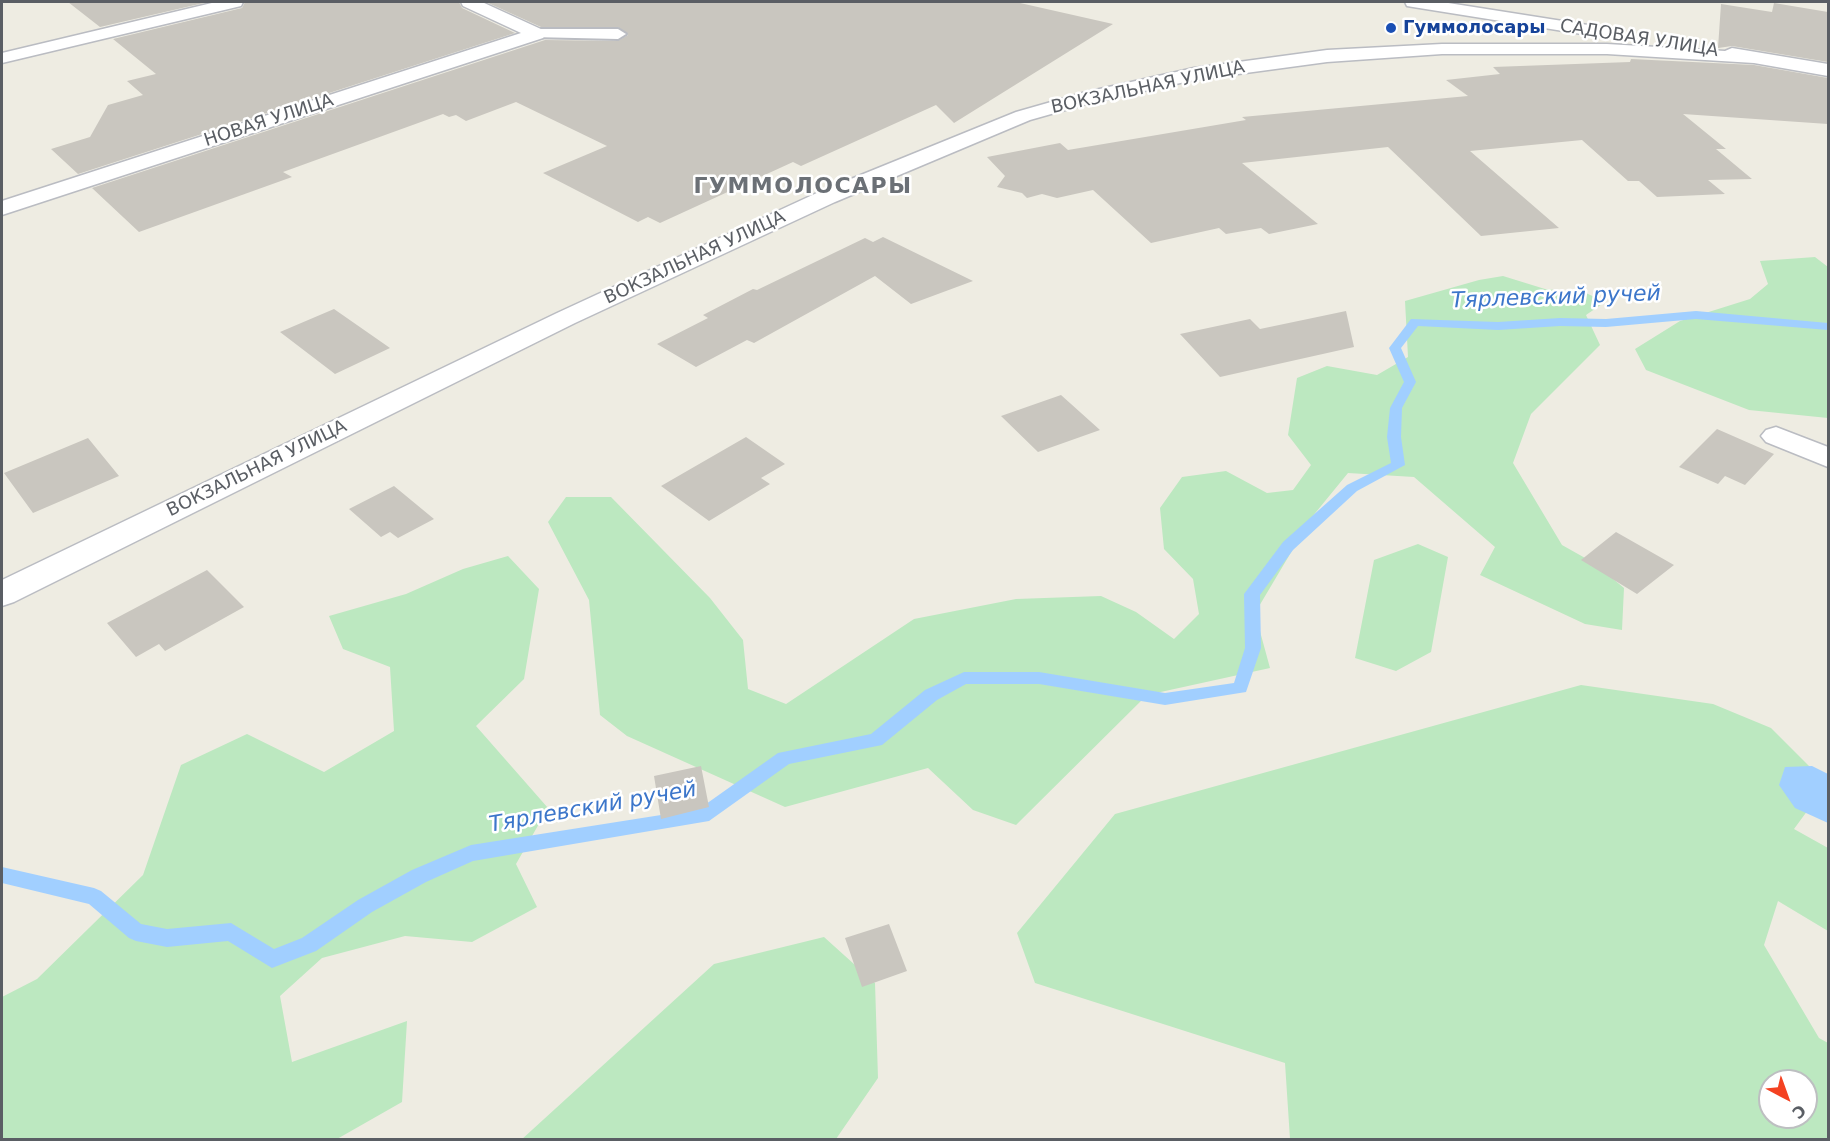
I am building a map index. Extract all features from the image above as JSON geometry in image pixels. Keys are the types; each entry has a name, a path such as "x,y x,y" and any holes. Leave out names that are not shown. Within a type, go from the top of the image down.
{"street":[{"path":"2,58 235,2"},
{"path":"469,2 537,34"},
{"name":"САДОВАЯ УЛИЦА","path":"1413,2 1828,70"},
{"path":"1440,6 1416,15 1410,26 1422,42 1442,49"},
{"name":"НОВАЯ УЛИЦА","path":"2,208 537,34"},
{"name":"ВОКЗАЛЬНАЯ УЛИЦА","path":"2,594 566,318 827,197 1023,117 1086,98 1194,74 1327,56 1442,49 1607,49 1753,57"},
{"path":"1776,436 1828,458"}],"lane":[{"path":"537,34 618,34"}],"green space":[{"path":"1815,257 1828,267 1828,418 1749,410 1646,370 1635,349 1680,321 1750,299 1768,284 1760,261"},
{"path":"1503,276 1545,289 1586,293 1605,302 1586,315 1600,345 1531,414 1513,463 1562,545 1594,563 1624,588 1622,630 1585,624 1480,575 1495,547 1414,477 1348,473 1312,517 1255,613 1270,668 1147,695 1016,825 973,810 928,768 785,807 627,736 600,715 589,600 548,522 566,497 611,497 710,598 743,640 748,689 786,704 914,619 1016,599 1101,596 1136,612 1174,639 1199,614 1193,579 1164,549 1160,508 1182,477 1226,471 1267,493 1293,490 1311,465 1288,435 1297,378 1327,366 1377,375 1408,357 1405,301 1479,280"},
{"path":"1418,544 1448,557 1431,652 1396,671 1355,658 1374,560"},
{"path":"508,556 539,589 524,679 476,726 548,808 516,864 537,907 472,942 405,936 322,958 280,996 292,1062 407,1021 402,1102 337,1139 2,1139 2,997 37,979 143,875 181,765 247,734 324,772 394,731 390,667 343,649 329,616 406,594 463,569"},
{"path":"1581,685 1713,704 1771,728 1827,784 1794,829 1828,848 1828,931 1778,901 1764,945 1819,1038 1828,1043 1828,1139 1290,1139 1285,1063 1035,983 1017,933 1115,814"},
{"path":"824,937 875,983 878,1078 836,1139 521,1140 714,964"}],"water":[{"path":"1812,766 1828,774 1828,823 1795,808 1779,785 1785,767"}],"building":[{"path":"68,2 208,2 100,27"},
{"path":"245,2 459,2 462,8 515,33 78,174 51,149 90,137 108,105 143,95 127,81 156,74 113,39 242,8"},
{"path":"486,2 999,2 1020,3 1113,24 954,123 936,105 801,166 793,162 660,223 648,217 638,222 543,173 607,146 516,102 466,121 456,115 449,117 443,114 283,172 292,177 139,232 92,188 545,40 618,41 628,35 618,27 541,27"},
{"path":"1774,3 1828,12 1828,62 1732,46 1718,48 1721,4 1772,12"},
{"path":"1631,59 1754,65 1828,78 1828,124 1683,114 1726,149 1716,149 1752,179 1708,180 1725,194 1657,197 1639,181 1628,181 1582,140 1470,151 1559,228 1481,236 1388,147 1242,163 1318,224 1269,234 1261,228 1226,234 1219,228 1151,243 1093,190 1057,198 1042,194 1027,198 1022,193 997,187 1005,176 987,157 1060,143 1068,150 1246,120 1242,117 1468,96 1446,80 1500,74 1493,67 1630,62"},
{"path":"883,237 973,281 911,304 875,276 754,343 747,340 696,367 657,344 708,318 703,315 753,289 757,290 865,238 873,242"},
{"path":"334,309 390,348 335,374 280,332"},
{"path":"1346,311 1354,347 1220,377 1180,334 1250,319 1260,329"},
{"path":"1061,395 1100,430 1038,452 1001,416"},
{"path":"1717,429 1774,454 1745,485 1725,476 1718,484 1679,467"},
{"path":"746,437 785,464 761,478 770,484 709,521 661,486"},
{"path":"88,438 119,476 33,513 4,473"},
{"path":"394,486 434,519 398,538 390,532 381,537 349,509"},
{"path":"1616,532 1674,565 1637,594 1581,560"},
{"path":"207,570 244,607 165,651 159,644 136,657 107,623"},
{"path":"701,766 709,807 661,819 654,776"},
{"path":"889,924 907,971 862,987 845,938"}],"waterway":[{"name":"Тярлевский ручей","path":"2,875 94,897 136,932 167,938 231,932 272,959 309,945 365,906 419,876 471,853 703,816 784,758 876,740 931,695 964,678 1039,678 1165,699 1240,688 1253,648 1252,594 1288,546 1352,488 1398,465 1394,437 1396,408 1410,382 1395,348 1415,322 1498,326 1560,322 1606,323 1696,315 1828,327"}],"place":[{"name":"Гуммолосары","path":"1391,28"}],"district":[{"name":"ГУММОЛОСАРЫ","path":"803,187"}]}
